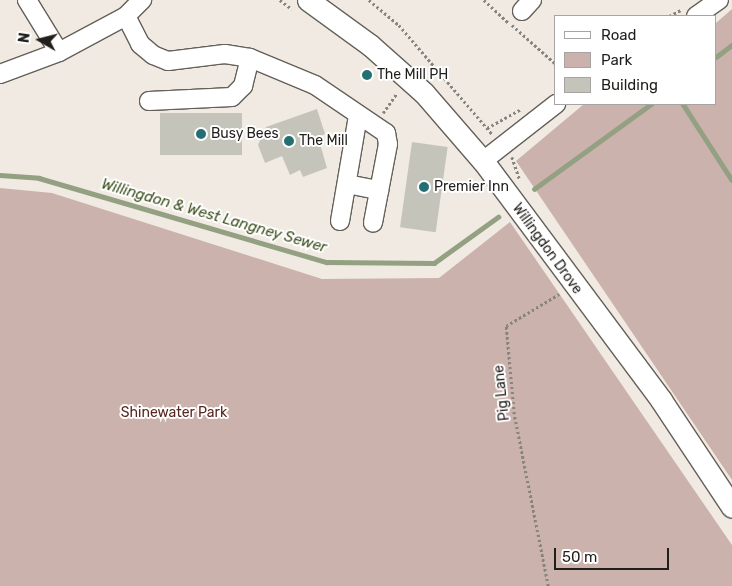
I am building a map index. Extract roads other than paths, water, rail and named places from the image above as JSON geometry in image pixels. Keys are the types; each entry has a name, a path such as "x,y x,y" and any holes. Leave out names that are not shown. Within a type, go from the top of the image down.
{"main road":[{"name":"Willingdon Drove","path":"301,5 370,45 424,93 483,161 661,400 732,506"}],"street":[{"path":"27,0 60,52"},
{"path":"0,74 60,52 126,16 142,0"},
{"path":"697,15 719,0"},
{"path":"126,16 140,44 153,55 168,61 226,54 250,58 315,85 358,116 386,133 388,144 374,223"},
{"path":"149,101 232,98 243,86 250,58"},
{"path":"483,161 555,105"},
{"path":"340,221 358,116"},
{"path":"346,184 379,190"}],"waterway":[{"name":"Willingdon & West Langney Sewer","path":"717,56 732,45"},
{"name":"Willingdon & West Langney Sewer","path":"534,189 650,105"},
{"path":"684,105 732,180"},
{"name":"Willingdon & West Langney Sewer","path":"0,175 39,178 327,262 434,263 498,217"}],"place":[{"name":"The Mill PH","path":"367,75"},
{"name":"Busy Bees","path":"201,134"},
{"name":"The Mill","path":"289,141"},
{"name":"Premier Inn","path":"424,187"}],"park label":[{"name":"Shinewater Park","path":"174,413"}]}
